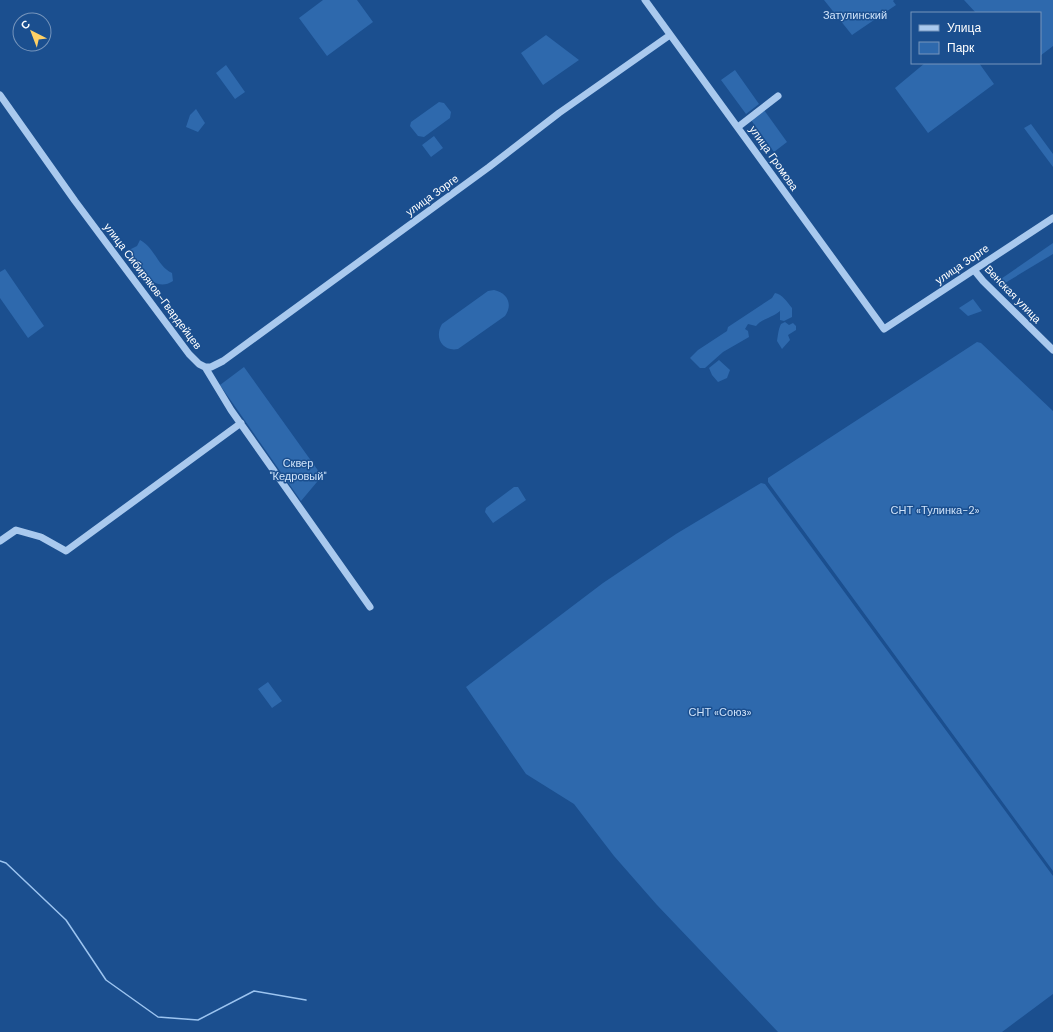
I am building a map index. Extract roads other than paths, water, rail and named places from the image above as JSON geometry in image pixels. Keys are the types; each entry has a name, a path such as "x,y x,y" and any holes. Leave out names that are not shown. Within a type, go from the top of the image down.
{"street":[{"name":"улица Громова","path":"644,0 738,126 818,240 884,329"},
{"name":"улица Зорге","path":"205,367 211,367 223,361 483,171 559,113 670,35"},
{"name":"улица Сибиряков-Гвардейцев","path":"0,95 75,201 190,354 205,367 241,423 370,607"},
{"path":"738,126 778,96"},
{"name":"улица Зорге","path":"884,329 1053,218"},
{"name":"Венская улица","path":"974,270 983,281 1053,350"},
{"path":"0,541 16,530 41,537 66,551 241,423"}],"waterway":[{"path":"0,861 6,863 66,920 106,980 158,1017 198,1020 254,991 306,1000"}],"park label":[{"name":"Затулинский","path":"855,15"},
{"name":"Сквер \"Кедровый\"","path":"298,469"},
{"name":"СНТ «Тулинка-2»","path":"935,510"},
{"name":"СНТ «Союз»","path":"720,712"}]}
